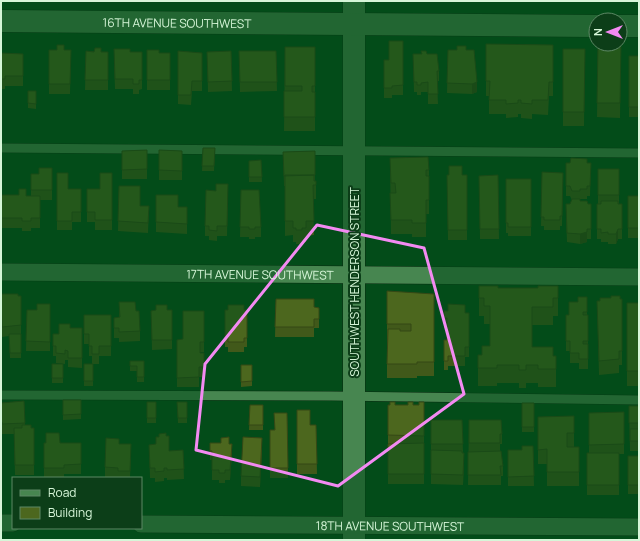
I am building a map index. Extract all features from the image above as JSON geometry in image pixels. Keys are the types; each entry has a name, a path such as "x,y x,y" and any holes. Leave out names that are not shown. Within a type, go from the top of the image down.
{"street":[{"name":"SOUTHWEST HENDERSON STREET","path":"354,1 354,532"},
{"name":"16TH AVENUE SOUTHWEST","path":"1,21 588,26"},
{"path":"628,26 639,26"},
{"name":"17TH AVENUE SOUTHWEST","path":"1,272 639,277"},
{"path":"1,523 12,523"},
{"name":"18TH AVENUE SOUTHWEST","path":"142,524 354,532 639,527"}],"lane":[{"path":"1,148 639,153"},
{"path":"1,395 354,396 639,400"}],"highlighted area":[{"path":"317,225 424,248 464,394 338,486 196,450 205,364"}],"building":[{"path":"389,41 403,41 403,85 392,86 392,88 384,88 384,60 389,60"},
{"path":"486,44 553,45 553,82 549,82 548,100 532,100 532,104 521,103 521,100 518,100 518,103 506,104 506,100 489,100 490,81 486,81"},
{"path":"57,45 64,45 64,50 71,50 70,84 49,84 49,50 57,50"},
{"path":"457,46 466,46 466,50 474,50 477,82 472,84 447,83 448,50 457,50"},
{"path":"285,47 315,47 315,86 312,86 312,92 315,92 315,117 284,117 284,91 302,91 302,86 285,86"},
{"path":"95,48 101,48 101,52 108,52 108,80 85,80 86,51 94,52"},
{"path":"114,49 130,49 130,52 142,52 142,80 139,80 139,84 133,84 133,79 115,79"},
{"path":"563,49 585,49 584,112 563,112"},
{"path":"147,50 159,50 159,53 170,53 170,80 147,80"},
{"path":"178,51 202,53 202,81 192,81 191,95 178,95"},
{"path":"231,51 232,81 208,82 207,52"},
{"path":"239,51 276,51 277,82 240,82"},
{"path":"421,51 426,51 427,54 437,54 439,71 437,71 438,94 428,94 428,82 417,85 417,82 414,82 413,54 422,54"},
{"path":"598,52 621,52 620,103 597,103"},
{"path":"1,53 23,54 23,76 5,76 5,79 1,79"},
{"path":"629,56 639,56 639,107 629,107"},
{"path":"28,91 36,91 36,104 28,103"},
{"path":"203,148 215,148 214,166 202,166"},
{"path":"147,150 147,169 122,170 122,151"},
{"path":"159,150 182,151 182,171 159,170"},
{"path":"315,151 315,175 284,176 283,152"},
{"path":"428,157 429,170 426,170 426,176 429,176 429,200 426,200 426,223 412,223 412,220 391,220 390,193 396,193 395,183 391,183 390,158"},
{"path":"571,158 587,159 587,163 591,163 590,186 587,186 587,189 572,191 570,186 566,186 566,163 570,163"},
{"path":"261,160 262,177 249,177 249,161"},
{"path":"449,166 462,166 462,175 467,175 467,230 448,230 447,175 449,175"},
{"path":"39,168 52,168 52,190 31,190 31,174 39,174"},
{"path":"598,169 619,169 619,195 598,195"},
{"path":"542,172 563,173 562,216 560,216 560,220 544,220 544,217 541,217"},
{"path":"57,173 68,173 68,189 81,189 81,212 72,212 72,221 57,221"},
{"path":"100,173 112,173 112,220 95,220 95,212 87,212 87,189 100,189"},
{"path":"285,175 314,175 314,181 316,181 316,185 313,185 314,221 306,221 306,228 302,228 302,230 296,230 296,228 293,228 293,221 285,221"},
{"path":"498,175 499,229 480,229 479,176"},
{"path":"506,179 531,179 531,227 508,227 508,223 506,223"},
{"path":"216,184 228,184 227,226 217,226 217,231 209,230 209,226 205,226 206,190 216,191"},
{"path":"119,186 140,186 140,206 149,206 148,223 118,221"},
{"path":"19,189 26,189 26,196 40,196 40,218 31,218 31,221 22,221 22,218 1,218 1,195 19,195"},
{"path":"241,190 259,190 261,227 249,229 249,227 240,227"},
{"path":"156,195 178,195 178,207 187,207 187,224 156,222"},
{"path":"628,196 639,196 639,228 628,228"},
{"path":"572,199 580,199 580,201 587,201 588,204 591,204 591,229 587,229 587,232 580,234 567,233 566,204 570,204"},
{"path":"601,201 618,201 618,204 622,204 622,229 618,229 616,234 608,234 608,232 601,233 601,229 597,229 597,204 601,204"},
{"path":"479,286 498,286 498,288 538,288 538,286 558,286 558,298 553,298 553,307 532,307 532,347 553,347 553,356 556,356 556,369 538,369 538,365 526,365 526,370 519,370 519,365 497,365 497,368 478,368 478,355 482,355 482,346 490,346 490,306 484,306 484,298 479,298"},
{"path":"387,291 434,294 434,362 417,362 417,364 387,364 388,329 411,331 411,324 387,324"},
{"path":"1,294 18,294 18,296 21,296 21,325 2,327"},
{"path":"611,296 620,296 620,299 622,299 622,351 619,351 619,359 599,361 597,301 600,301 600,298 611,298"},
{"path":"578,297 587,297 587,312 583,312 583,315 588,315 588,341 583,341 583,344 588,344 588,359 579,359 579,353 570,353 570,341 566,341 566,315 569,315 569,302 578,302"},
{"path":"276,299 314,299 314,307 319,308 319,319 314,319 314,327 275,327"},
{"path":"119,302 135,302 136,311 139,311 140,331 119,332 119,328 114,328 114,318 120,317"},
{"path":"627,303 639,303 639,371 627,371"},
{"path":"37,304 50,304 50,342 26,341 27,310 37,310"},
{"path":"448,304 465,305 465,313 469,313 469,347 465,347 465,356 448,356 448,361 444,361 444,340 447,340 447,318 444,318 444,311 448,311"},
{"path":"156,305 167,305 167,310 172,310 172,340 152,340 151,311 156,310"},
{"path":"228,305 244,305 244,310 247,310 247,338 244,338 244,342 228,342 228,337 225,337 225,310 228,310"},
{"path":"183,311 204,311 204,342 200,342 200,353 204,353 204,367 199,367 199,377 177,378 177,340 183,339"},
{"path":"84,315 111,315 111,346 99,346 99,354 92,354 92,346 89,346 89,334 84,334"},
{"path":"59,324 70,324 70,328 82,328 82,358 68,358 68,351 65,350 65,354 56,353 56,346 53,346 53,334 59,334"},
{"path":"9,334 21,334 21,353 10,353"},
{"path":"130,361 144,361 144,377 137,377 137,366 130,366"},
{"path":"52,364 63,364 63,378 52,378"},
{"path":"84,364 93,364 93,381 84,381"},
{"path":"241,365 252,365 252,381 241,382"},
{"path":"63,400 81,400 81,414 63,415"},
{"path":"24,401 25,423 2,424 1,403"},
{"path":"147,402 156,402 156,418 147,418"},
{"path":"177,402 187,402 187,418 178,418"},
{"path":"390,402 395,402 395,405 408,405 408,402 413,402 413,405 419,405 419,402 424,402 424,436 388,435 388,405 390,405"},
{"path":"522,403 534,403 534,427 522,427"},
{"path":"250,405 263,405 263,425 249,425"},
{"path":"629,406 639,406 639,423 629,423"},
{"path":"297,410 310,410 310,425 316,425 317,464 297,464"},
{"path":"624,412 624,444 589,445 589,413"},
{"path":"274,413 287,413 288,468 270,468 270,430 275,430"},
{"path":"574,416 574,433 567,433 567,447 579,447 579,472 547,472 547,449 538,450 538,417"},
{"path":"431,420 462,420 463,444 431,444"},
{"path":"469,420 501,420 502,434 500,434 500,443 469,443"},
{"path":"22,425 31,425 31,428 34,428 34,465 15,465 14,428 22,428"},
{"path":"630,429 639,429 639,441 630,441"},
{"path":"46,433 59,433 60,443 81,443 81,464 64,465 64,468 44,468 44,443 46,443"},
{"path":"166,433 166,436 169,436 169,451 183,450 184,469 167,470 167,468 164,468 164,471 155,472 155,468 150,468 149,445 156,444 156,437 159,437 159,434"},
{"path":"229,437 229,444 232,444 230,470 225,470 225,473 219,473 219,470 212,470 212,451 210,451 210,443 221,443 221,438"},
{"path":"243,437 262,438 260,477 241,476"},
{"path":"106,438 119,439 119,444 131,444 130,471 118,471 118,468 105,467"},
{"path":"424,443 424,474 388,474 388,444"},
{"path":"522,446 533,446 534,476 508,477 508,450 522,450"},
{"path":"431,450 462,451 462,453 464,453 463,475 431,474"},
{"path":"501,451 503,466 500,466 501,475 468,475 468,452"},
{"path":"587,453 619,453 619,485 587,485"},
{"path":"628,456 639,456 639,485 628,485"}]}
